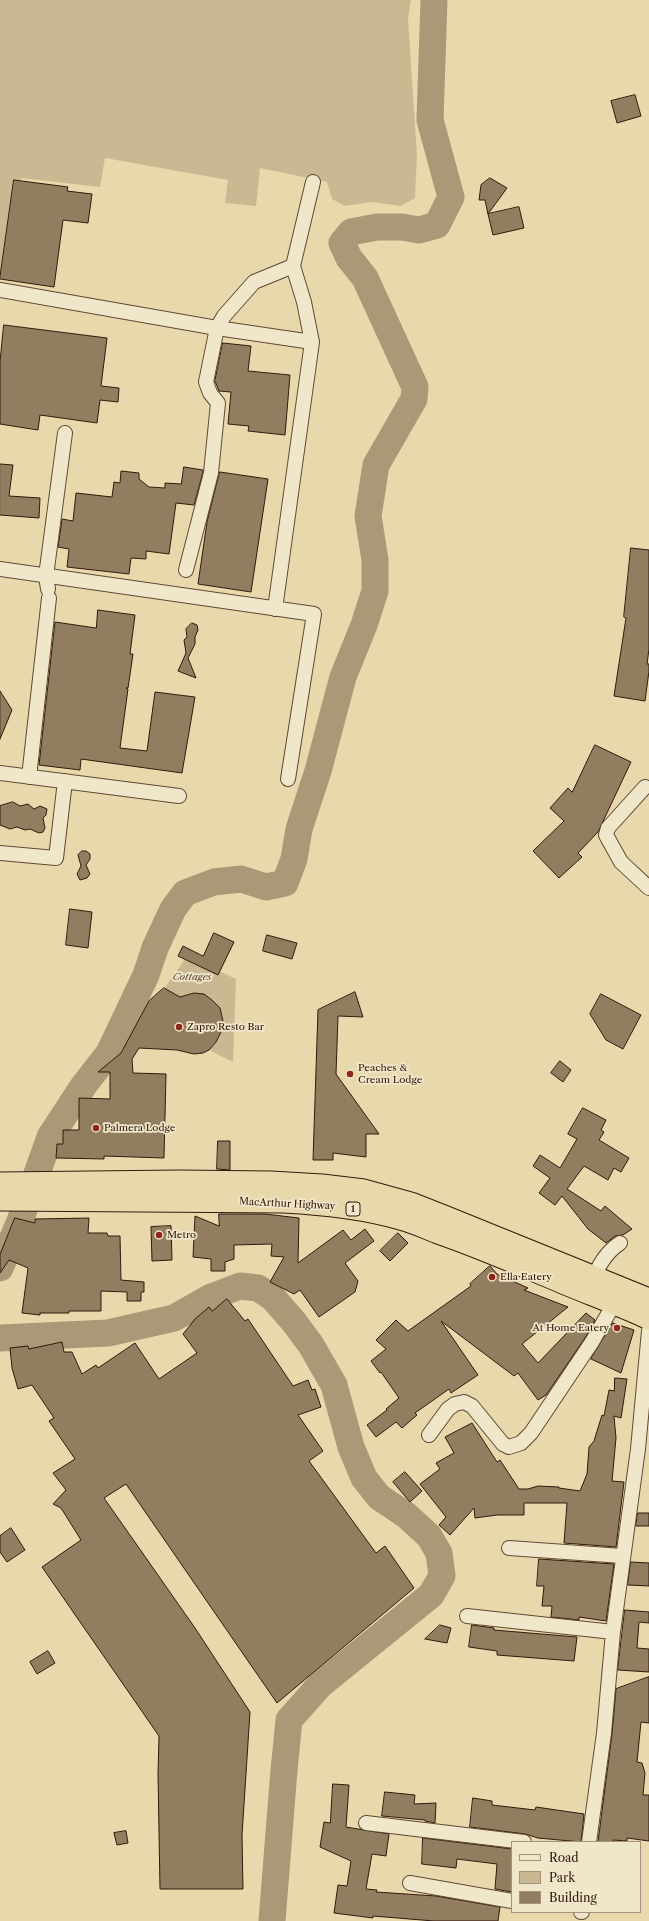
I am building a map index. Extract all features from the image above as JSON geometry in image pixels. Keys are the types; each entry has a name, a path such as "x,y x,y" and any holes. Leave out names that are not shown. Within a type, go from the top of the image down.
{"highway":[{"name":"MacArthur Highway","path":"0,1200 37,1193 180,1181 271,1182 322,1185 364,1190 431,1211 592,1286"},
{"name":"MacArthur Highway","path":"0,1183 37,1193 176,1202 283,1202 323,1204 400,1219 496,1255 618,1296 649,1299"},
{"name":"MacArthur Highway","path":"618,1296 649,1319"}],"street":[{"path":"275,609 312,342 304,302 293,266 313,182"},
{"path":"186,570 211,473 218,403 210,393 206,382 217,328 224,316 254,282 293,266"},
{"path":"0,290 217,328 312,342"},
{"path":"30,776 47,588 65,433"},
{"path":"0,569 47,588 314,614 288,779"},
{"path":"0,773 179,796"},
{"path":"0,853 56,858 65,781"},
{"path":"645,787 608,828 606,835 622,862 649,888"},
{"path":"176,1202 180,1181"},
{"path":"592,1286 599,1264 612,1248 620,1243"},
{"path":"429,1435 448,1409 455,1404 464,1402 472,1406 503,1444 509,1447 521,1443 531,1433 592,1342 618,1296"},
{"path":"589,1841 604,1733 613,1632 622,1556 638,1450 649,1331"},
{"path":"509,1548 622,1556"},
{"path":"467,1616 613,1632"},
{"path":"366,1822 516,1841"},
{"path":"410,1884 511,1900"}],"green space":[{"path":"0,0 411,0 408,18 417,155 415,198 401,206 372,202 345,206 332,199 327,182 260,168 256,206 225,203 228,180 105,158 100,187 21,178 7,279 0,278"},
{"name":"Cottages","path":"187,956 236,979 233,1062 209,1050 219,1036 222,1024 220,1012 213,1001 202,994 195,993 180,997 164,989"}],"building":[{"path":"635,95 641,116 617,123 611,101"},
{"path":"490,178 507,188 488,214 485,200 479,200 481,185"},
{"path":"14,180 68,187 67,191 92,194 88,223 63,220 54,287 0,279"},
{"path":"519,207 524,228 493,235 488,214"},
{"path":"4,325 107,338 101,386 119,388 118,402 100,400 97,423 40,415 38,430 0,424 0,362"},
{"path":"223,343 251,346 248,371 290,375 285,435 248,431 249,426 228,424 231,392 219,391 215,381"},
{"path":"0,464 13,465 9,496 40,498 39,518 0,515"},
{"path":"184,467 203,470 203,472 194,505 176,503 169,554 146,551 146,559 131,558 129,574 67,567 69,549 58,547 62,519 73,521 76,493 112,497 114,482 120,483 121,471 139,473 139,479 149,487 165,488 165,483 181,484"},
{"path":"220,472 268,479 251,592 198,584 207,522"},
{"path":"631,548 649,550 649,649 647,664 649,664 649,671 645,701 614,696 626,618 624,617"},
{"path":"98,610 135,615 130,654 133,654 128,688 126,688 128,689 120,748 147,751 155,692 195,697 182,773 81,759 80,770 39,765 55,622 96,628"},
{"path":"192,623 197,625 198,630 195,637 195,644 188,658 196,678 178,671 186,653 184,640 187,637 186,629"},
{"path":"0,691 12,710 0,739"},
{"path":"595,745 631,762 598,832 578,853 582,857 559,878 533,851 564,821 550,808 568,788 572,792"},
{"path":"13,802 20,806 28,804 34,809 40,806 47,809 46,815 43,818 45,828 43,832 39,833 30,829 25,830 17,827 10,829 0,825 0,806"},
{"path":"82,851 86,851 90,854 90,859 86,865 90,874 87,878 80,880 77,874 81,866 78,855"},
{"path":"70,909 92,912 88,948 66,945"},
{"path":"214,933 234,942 218,975 178,956 183,946 203,956"},
{"path":"267,935 297,943 292,959 263,951"},
{"path":"164,988 180,997 194,993 204,994 220,1008 223,1021 221,1032 216,1042 209,1050 203,1053 194,1054 177,1050 139,1048 132,1059 133,1073 166,1074 164,1158 104,1156 104,1159 56,1158 57,1144 63,1144 63,1130 79,1130 79,1098 110,1099 110,1072 98,1072 121,1053 149,1001"},
{"path":"355,992 363,1017 338,1016 336,1074 379,1134 366,1134 366,1157 333,1153 333,1160 313,1160 318,1010"},
{"path":"601,994 641,1015 623,1049 606,1040 590,1014"},
{"path":"560,1061 571,1070 563,1082 551,1073"},
{"path":"583,1108 606,1120 601,1130 604,1132 599,1140 629,1158 621,1172 614,1168 608,1180 584,1166 567,1189 601,1211 605,1206 632,1229 623,1235 615,1236 606,1243 588,1229 562,1196 555,1205 539,1193 550,1178 533,1166 540,1155 560,1168 577,1139 568,1134"},
{"path":"218,1141 230,1141 230,1170 217,1169"},
{"path":"219,1214 265,1214 299,1218 298,1263 343,1230 351,1240 365,1229 374,1241 345,1263 358,1281 355,1292 319,1317 300,1290 294,1294 270,1282 284,1257 271,1256 272,1244 234,1245 234,1259 225,1262 225,1271 211,1271 211,1259 193,1257 195,1216 219,1226"},
{"path":"15,1218 35,1223 35,1219 89,1218 88,1233 107,1233 108,1236 120,1236 121,1280 144,1282 144,1292 141,1292 141,1301 127,1301 127,1292 101,1291 101,1311 69,1311 69,1313 40,1313 40,1315 22,1313 28,1268 9,1260 0,1273 0,1255"},
{"path":"171,1226 172,1260 152,1261 151,1227"},
{"path":"398,1233 408,1243 390,1261 380,1251"},
{"path":"490,1266 497,1274 528,1288 524,1290 568,1307 522,1344 538,1363 586,1313 595,1320 585,1338 546,1395 538,1400 518,1373 514,1376 441,1321 478,1375 451,1393 449,1389 415,1413 417,1415 402,1428 396,1422 376,1437 367,1425 387,1410 386,1409 399,1398 381,1372 380,1373 371,1361 386,1349 376,1340 396,1320 408,1331 471,1286 470,1284"},
{"path":"227,1299 245,1321 248,1319 293,1386 308,1380 312,1390 315,1389 321,1407 298,1415 323,1451 309,1461 376,1553 385,1546 414,1588 277,1703 126,1484 104,1498 195,1628 250,1712 242,1835 243,1889 160,1889 158,1774 159,1736 42,1567 81,1540 61,1508 53,1504 66,1490 53,1473 75,1459 49,1421 54,1418 32,1385 18,1389 12,1368 10,1348 28,1346 29,1349 62,1342 64,1352 72,1352 82,1374 96,1365 98,1368 135,1343 159,1379 197,1353 183,1334 195,1319 209,1307 212,1311"},
{"path":"613,1323 634,1330 621,1373 591,1359"},
{"path":"615,1378 627,1379 621,1418 614,1416 616,1438 612,1481 624,1482 616,1547 564,1543 567,1503 524,1503 524,1515 497,1515 475,1518 474,1508 450,1535 439,1525 446,1517 420,1484 440,1469 436,1463 454,1453 445,1437 472,1423 497,1462 500,1460 519,1489 528,1489 538,1486 559,1487 580,1491 587,1474 589,1447 594,1441 602,1415 604,1416 609,1390 614,1391"},
{"path":"405,1472 422,1491 410,1502 393,1482"},
{"path":"638,1513 649,1513 649,1526 636,1526"},
{"path":"11,1528 25,1550 7,1562 0,1552 0,1536"},
{"path":"539,1559 614,1564 606,1621 579,1617 579,1620 551,1617 552,1606 542,1606 544,1586 537,1586"},
{"path":"631,1562 649,1563 649,1586 628,1585"},
{"path":"625,1610 649,1612 649,1623 639,1622 637,1648 649,1649 649,1672 618,1670"},
{"path":"440,1625 451,1628 447,1643 425,1639"},
{"path":"472,1625 494,1628 494,1630 577,1637 574,1661 497,1655 497,1651 469,1647"},
{"path":"48,1651 55,1663 37,1674 30,1662"},
{"path":"649,1677 649,1723 641,1722 637,1762 642,1763 645,1773 643,1795 649,1795 649,1841 627,1838 627,1841 598,1841 612,1734 616,1689"},
{"path":"333,1784 349,1785 346,1827 389,1834 386,1856 372,1854 366,1889 377,1890 376,1892 436,1896 500,1907 498,1921 434,1921 373,1916 373,1918 334,1913 338,1885 347,1886 351,1861 320,1847 324,1822 330,1823"},
{"path":"385,1792 415,1795 414,1804 436,1803 435,1823 425,1820 382,1816"},
{"path":"473,1798 492,1801 492,1805 535,1810 536,1807 584,1814 581,1841 538,1838 525,1834 470,1827"},
{"path":"126,1831 128,1843 117,1845 114,1833"},
{"path":"423,1838 511,1849 511,1892 495,1889 497,1864 457,1859 456,1868 422,1864"}],"waterway":[{"path":"0,1268 20,1221 50,1137 84,1085 109,1053 146,975 155,948 173,909 185,893 214,882 241,879 266,887 285,883 294,859 299,829 318,771 343,677 364,625 375,591 375,560 368,516 376,465 414,399 415,387 365,278 349,258 342,243 351,232 377,227 402,227 419,230 437,225 451,197 430,120 434,0"},
{"path":"0,1338 108,1333 174,1318 211,1297 240,1286 258,1288 273,1298 294,1322 311,1345 334,1385 351,1447 364,1478 379,1497 406,1515 429,1536 439,1553 442,1576 431,1595 320,1685 289,1720 272,1921"}],"place":[{"name":"Zapro Resto Bar","path":"179,1027"},
{"name":"Peaches & Cream Lodge","path":"350,1074"},
{"name":"Palmera Lodge","path":"96,1128"},
{"name":"Metro","path":"159,1235"},
{"name":"Ella Eatery","path":"492,1277"},
{"name":"At Home Eatery","path":"617,1328"}]}
